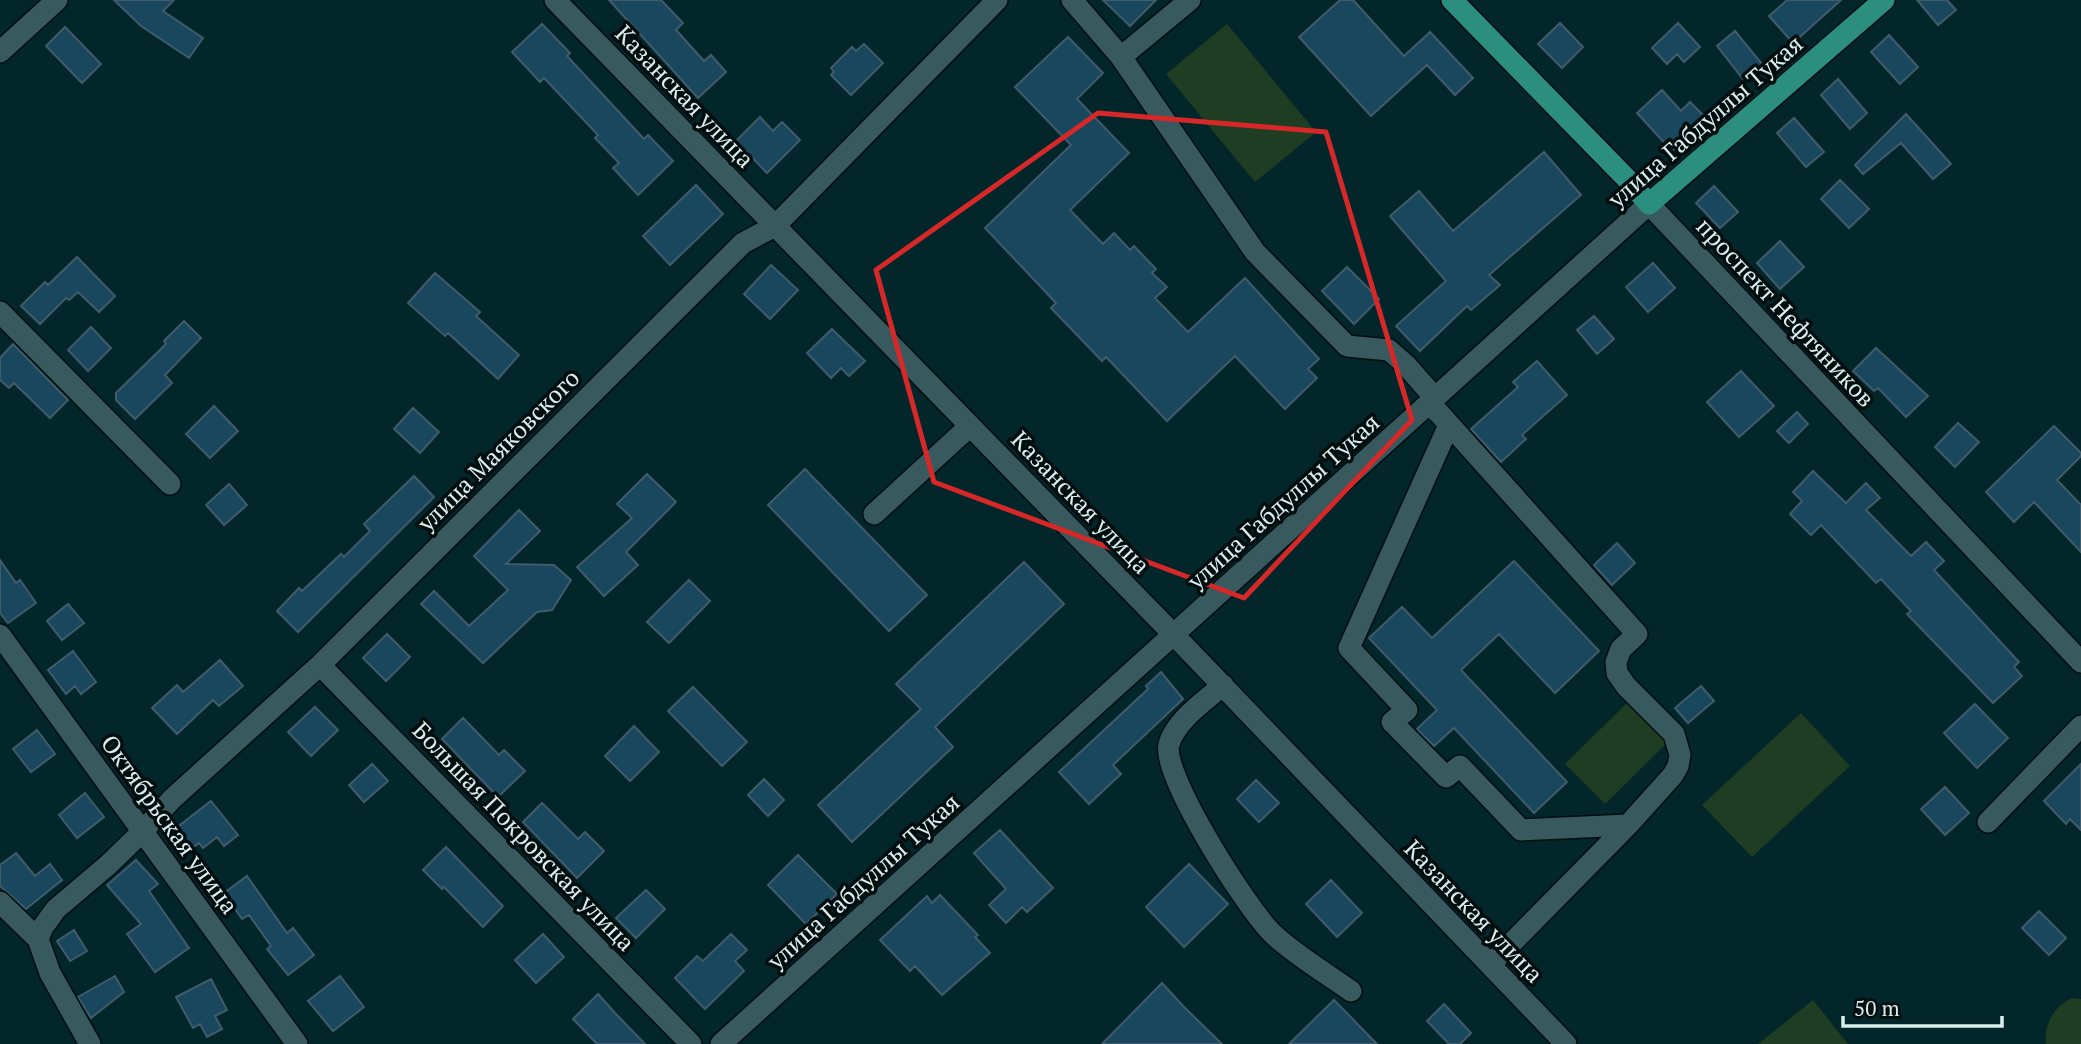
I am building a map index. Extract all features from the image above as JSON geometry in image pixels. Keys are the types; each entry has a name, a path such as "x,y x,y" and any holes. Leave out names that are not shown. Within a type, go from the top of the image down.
{"main road":[{"name":"проспект Нефтяников","path":"1452,0 1629,180 1649,204"},
{"name":"улица Габдуллы Тукая","path":"1649,204 1884,0"}],"street":[{"path":"0,52 57,0"},
{"name":"Казанская улица","path":"555,0 1223,685 1566,1044"},
{"name":"улица Маяковского","path":"38,939 56,909 320,665 743,243 775,226 997,0"},
{"path":"1072,0 1121,57 1255,252 1347,346 1389,350 1406,365 1450,425 1637,634 1621,649 1616,662 1617,673 1626,686 1674,734 1681,755 1673,775 1628,825 1490,965"},
{"path":"1121,57 1189,0"},
{"name":"улица Габдуллы Тукая","path":"721,1044 1649,204"},
{"name":"проспект Нефтяников","path":"1649,204 2081,662"},
{"path":"0,312 170,484"},
{"path":"1450,425 1349,648 1407,710 1392,722 1446,777 1460,766 1521,830 1628,825"},
{"path":"874,514 970,426"},
{"name":"Октябрьская улица","path":"0,635 297,1044"},
{"name":"Большая Покровская улица","path":"320,665 691,1044"},
{"path":"1223,685 1176,728 1168,746 1170,761 1183,795 1242,897 1273,935 1351,991"},
{"path":"1988,822 2081,726"},
{"path":"0,902 38,939 50,973 90,1044"}],"highlighted area":[{"path":"1098,113 1326,132 1412,420 1244,598 934,482 876,270"}],"green space":[{"path":"1227,24 1316,132 1255,182 1166,74"},
{"path":"1628,702 1668,742 1605,804 1565,764"},
{"path":"1801,713 1850,766 1752,857 1702,805"},
{"path":"2072,998 2081,999 2081,1044 2046,1044 2051,1017 2060,1006"},
{"path":"1813,1000 1848,1044 1758,1044"}],"building":[{"path":"114,0 174,0 163,11 203,38 189,58 141,26"},
{"path":"609,0 661,0 683,23 676,30 704,61 711,55 726,72 698,98"},
{"path":"1103,0 1156,0 1130,26"},
{"path":"1340,0 1353,0 1404,56 1430,32 1473,78 1455,95 1427,65 1371,116 1299,37"},
{"path":"1787,0 1841,0 1793,43 1769,16"},
{"path":"1917,0 1947,0 1956,10 1938,25"},
{"path":"1560,23 1583,47 1562,68 1538,44"},
{"path":"1678,23 1700,47 1684,62 1677,54 1667,64 1652,48"},
{"path":"542,24 570,53 567,56 644,139 648,135 673,161 638,195 613,168 619,163 595,138 598,135 544,78 540,82 512,52"},
{"path":"65,27 101,64 82,83 46,46"},
{"path":"1735,31 1762,64 1743,79 1717,46"},
{"path":"1889,35 1918,67 1900,84 1871,52"},
{"path":"1068,37 1103,73 1077,99 1129,153 1070,210 1103,244 1114,233 1130,250 1134,246 1156,269 1152,273 1167,287 1155,298 1188,332 1245,278 1319,359 1308,369 1317,378 1285,409 1235,356 1167,421 1106,357 1102,361 1051,308 1056,303 985,228 1071,145 1015,87"},
{"path":"864,44 883,63 851,95 831,75 834,72 831,68 852,47 856,51"},
{"path":"1838,79 1867,113 1850,129 1821,95"},
{"path":"1662,90 1681,111 1690,102 1707,119 1672,151 1637,113"},
{"path":"1906,114 1951,164 1933,179 1901,143 1863,174 1855,165"},
{"path":"760,117 773,131 782,122 800,140 767,173 736,141"},
{"path":"1794,118 1824,152 1806,167 1777,133"},
{"path":"1544,152 1581,195 1489,275 1500,285 1471,310 1467,306 1420,351 1396,326 1446,281 1390,216 1419,191 1453,231"},
{"path":"1840,180 1869,209 1849,228 1821,199"},
{"path":"696,185 723,214 670,265 643,236"},
{"path":"1714,186 1738,212 1720,228 1696,203"},
{"path":"1780,241 1804,267 1780,289 1757,263"},
{"path":"77,257 115,296 99,312 78,292 69,300 66,298 40,324 21,306 45,282 48,285"},
{"path":"1653,263 1675,288 1648,312 1626,287"},
{"path":"771,265 798,290 770,319 744,294"},
{"path":"1347,267 1379,299 1354,324 1322,291"},
{"path":"435,273 480,312 476,316 519,355 498,379 448,333 445,336 408,303"},
{"path":"1594,316 1614,339 1597,354 1577,330"},
{"path":"184,321 201,338 165,375 172,383 135,419 116,400 116,393 166,344 164,341"},
{"path":"91,327 111,348 88,371 68,350"},
{"path":"832,329 865,361 849,376 841,368 831,378 807,353"},
{"path":"13,344 68,400 50,418 14,383 9,388 0,380 0,358"},
{"path":"1876,348 1928,396 1906,417 1878,388 1874,391 1853,371"},
{"path":"1537,361 1567,395 1522,435 1526,439 1501,462 1471,429 1518,387 1513,382"},
{"path":"1741,371 1774,406 1739,437 1707,402"},
{"path":"214,406 238,431 210,458 186,434"},
{"path":"413,408 439,432 420,453 394,429"},
{"path":"1797,412 1808,424 1789,443 1777,431"},
{"path":"1958,423 1979,442 1955,467 1935,447"},
{"path":"2054,426 2081,453 2057,480 2081,505 2081,552 2034,502 2014,522 1986,492"},
{"path":"805,469 927,595 889,631 768,505"},
{"path":"1813,471 1846,503 1866,483 1880,498 1866,510 1911,556 1926,542 1944,561 1934,570 2019,662 2014,667 2022,676 1993,703 1907,614 1911,611 1881,579 1876,583 1821,525 1811,535 1790,514 1802,501 1793,492"},
{"path":"647,474 676,502 626,552 638,565 604,596 577,567 632,518 617,504"},
{"path":"414,476 434,497 298,632 277,611 299,588 302,591 341,554 344,557 370,531 364,524"},
{"path":"229,484 247,505 224,525 206,505"},
{"path":"519,510 540,531 506,564 554,565 571,580 552,610 537,612 483,663 421,604 434,591 469,626 508,590 474,556"},
{"path":"1617,543 1635,563 1612,585 1594,565"},
{"path":"0,560 16,583 20,580 36,603 8,623 0,613"},
{"path":"1514,561 1599,651 1555,693 1499,634 1461,670 1567,782 1534,813 1454,728 1434,746 1417,729 1437,710 1369,638 1402,607 1432,638"},
{"path":"1024,562 1064,604 935,727 953,747 852,842 818,805 921,709 896,684"},
{"path":"689,580 710,601 669,643 647,622"},
{"path":"68,604 84,623 62,640 47,621"},
{"path":"387,634 410,657 386,681 363,658"},
{"path":"73,651 96,682 81,694 75,686 66,694 48,670"},
{"path":"220,660 243,686 219,706 213,700 177,734 152,708 177,685 183,692"},
{"path":"1161,672 1183,699 1113,765 1121,774 1089,804 1059,772 1148,689 1146,686"},
{"path":"1701,686 1714,701 1688,723 1675,708"},
{"path":"693,687 747,742 722,766 668,711"},
{"path":"1975,704 2008,738 1977,768 1944,733"},
{"path":"315,707 338,730 311,756 288,732"},
{"path":"463,718 499,755 504,750 525,771 498,797 442,739"},
{"path":"634,726 659,752 630,781 605,756"},
{"path":"37,730 55,754 31,772 13,749"},
{"path":"372,764 388,781 364,802 349,785"},
{"path":"2081,764 2081,830 2070,819 2066,824 2044,801"},
{"path":"764,779 784,800 768,816 748,795"},
{"path":"1256,780 1279,803 1259,822 1237,799"},
{"path":"1945,787 1969,813 1945,835 1921,809"},
{"path":"85,793 104,817 77,838 59,815"},
{"path":"211,801 238,835 224,846 217,837 203,848 199,843 187,852 171,832"},
{"path":"542,803 578,839 585,832 604,851 577,878 523,822"},
{"path":"1000,830 1053,888 1027,912 1022,907 1006,923 989,905 1006,889 974,853"},
{"path":"446,847 503,906 483,927 444,887 442,889 423,870"},
{"path":"16,853 35,876 50,864 62,880 26,909 0,886 0,865"},
{"path":"798,855 837,894 806,924 768,885"},
{"path":"136,860 158,884 149,891 189,948 155,972 127,934 141,924 107,885"},
{"path":"1189,864 1228,904 1184,947 1146,907"},
{"path":"247,876 287,933 293,928 314,955 288,975 267,949 271,946 249,915 242,919 224,893"},
{"path":"1331,880 1362,913 1337,937 1306,904"},
{"path":"646,890 665,909 636,938 616,918"},
{"path":"940,895 978,935 975,937 990,953 942,995 915,966 910,971 880,940 927,896 932,903"},
{"path":"2039,911 2066,938 2049,955 2022,928"},
{"path":"74,930 87,951 70,961 57,941"},
{"path":"543,934 564,957 536,983 515,960"},
{"path":"731,934 747,950 735,961 744,971 705,1009 675,978 697,956 703,961"},
{"path":"115,976 124,992 91,1018 78,997"},
{"path":"340,976 364,1007 333,1031 308,1001"},
{"path":"211,979 227,1010 215,1016 222,1029 207,1037 200,1024 193,1028 176,997"},
{"path":"1162,983 1222,1044 1102,1044"},
{"path":"598,994 645,1044 597,1044 573,1019"},
{"path":"1334,1000 1377,1044 1289,1044"},
{"path":"1444,1004 1471,1033 1460,1044 1449,1044 1427,1021"}]}
